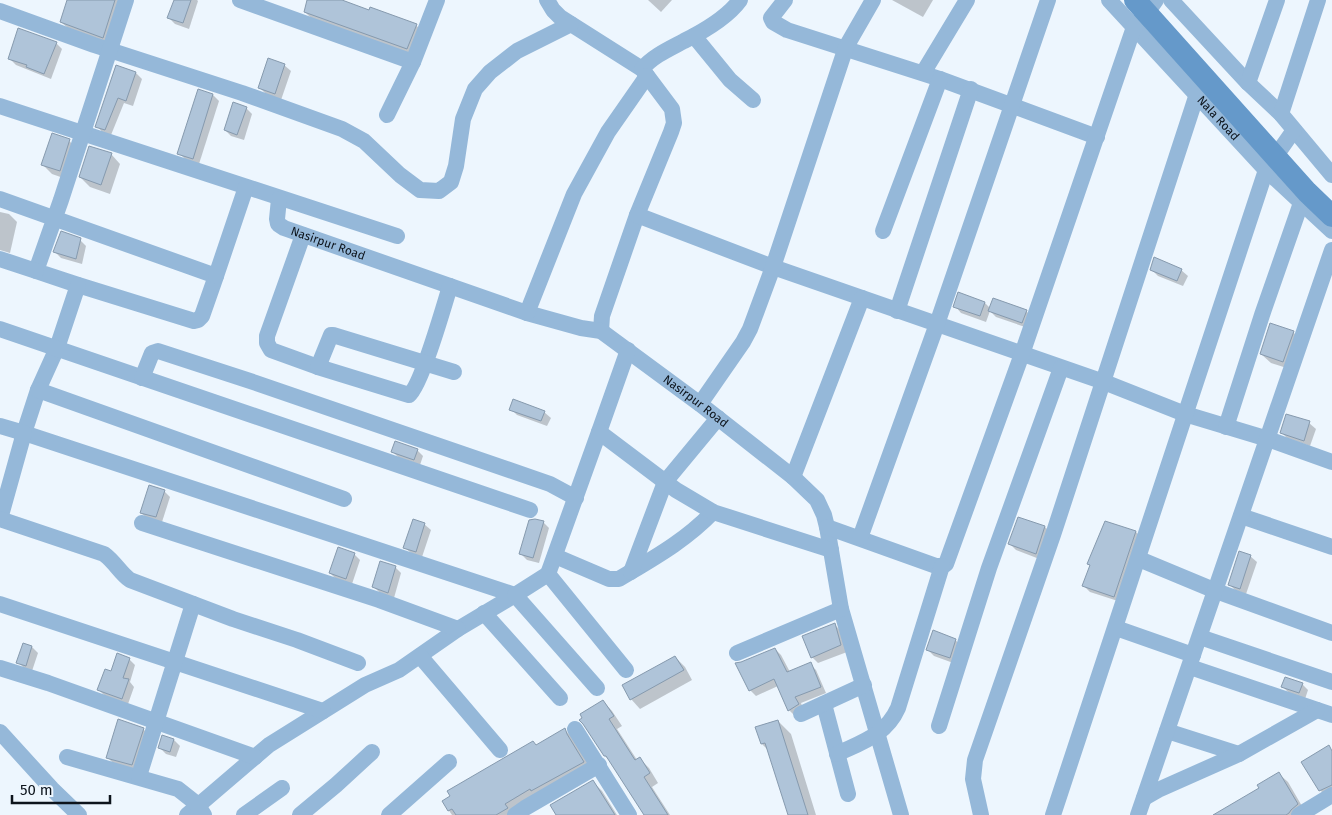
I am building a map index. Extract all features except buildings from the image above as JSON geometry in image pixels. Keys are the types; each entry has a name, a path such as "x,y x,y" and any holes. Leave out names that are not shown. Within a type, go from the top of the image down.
{"street":[{"path":"36,270 126,0"},
{"path":"240,0 413,62"},
{"path":"387,115 413,62 437,0"},
{"path":"547,0 553,10 571,24 645,73 672,109 674,123 637,215 602,316 601,331"},
{"path":"527,313 574,194 608,132 654,57 694,36 726,15 740,0"},
{"path":"785,0 773,14 772,18 773,22 786,30 846,47 971,89 1097,137"},
{"path":"700,404 750,329 773,267 846,47 873,0"},
{"path":"923,73 967,0"},
{"path":"860,538 937,324 1048,0"},
{"name":"Nala Road","path":"1109,0 1143,10 1197,94 1270,164 1301,203 1332,231"},
{"path":"1171,0 1248,83 1281,114 1332,175"},
{"path":"1248,83 1277,0"},
{"path":"1281,114 1318,0"},
{"path":"837,754 878,734 893,720 898,708 942,566 948,560 1143,10"},
{"path":"1143,10 1270,164 1307,192 1332,216"},
{"path":"0,11 109,50 242,93 354,134 400,175 420,190 440,191 451,182 456,166 463,119 475,89 490,72 516,51 571,24"},
{"path":"694,36 730,80 753,100"},
{"path":"883,231 940,79"},
{"path":"897,311 971,89"},
{"path":"981,815 973,779 975,760 1104,382 1197,94"},
{"path":"0,106 279,199 397,236"},
{"path":"1053,815 1139,559 1185,414 1270,164 1294,130"},
{"path":"0,259 194,321 198,320 202,316 246,187"},
{"path":"0,199 216,276"},
{"name":"Nasirpur Road","path":"279,199 278,224 303,235 527,313 581,328 601,331 718,418 793,477 818,500 827,527 841,609 901,815"},
{"path":"1226,427 1301,203"},
{"path":"637,215 773,267 1104,382 1185,414 1268,439 1332,462"},
{"path":"303,235 267,336 271,350 318,367 404,395 414,392 450,286"},
{"path":"1138,815 1332,250"},
{"path":"78,285 57,348 38,390 0,519 104,554 121,574 130,580 358,663"},
{"path":"793,477 862,298"},
{"path":"0,330 530,510"},
{"path":"318,367 333,335 454,372"},
{"path":"67,756 178,789 196,811 269,745 365,685 399,670 458,629 548,574 628,350"},
{"path":"142,378 152,353 158,352 256,383 550,484 576,498"},
{"path":"939,726 989,568 1061,368"},
{"path":"38,390 344,499"},
{"path":"631,572 665,482 718,418"},
{"path":"0,426 515,595 596,688"},
{"path":"599,432 665,482 713,512 831,550"},
{"path":"555,556 609,579 619,578 683,540 696,530 713,512"},
{"path":"1241,516 1332,547"},
{"path":"142,523 379,600 458,629"},
{"path":"827,527 936,566 942,566"},
{"path":"1139,559 1216,591 1332,633"},
{"path":"548,574 626,670"},
{"path":"0,604 323,711"},
{"path":"139,776 193,604"},
{"path":"737,654 841,609"},
{"path":"484,614 560,698"},
{"path":"1116,628 1192,661 1325,713"},
{"path":"1200,636 1332,682"},
{"path":"420,656 500,750"},
{"path":"0,668 48,683 255,757"},
{"path":"801,714 864,686"},
{"path":"824,704 848,794"},
{"path":"1144,798 1325,713"},
{"path":"575,729 629,815"},
{"path":"1168,731 1239,754"},
{"path":"0,732 52,789 79,815"},
{"path":"300,815 372,752"},
{"path":"389,815 449,762"},
{"path":"515,815 599,765"},
{"path":"244,815 282,788"},
{"path":"1299,815 1332,795"}]}
